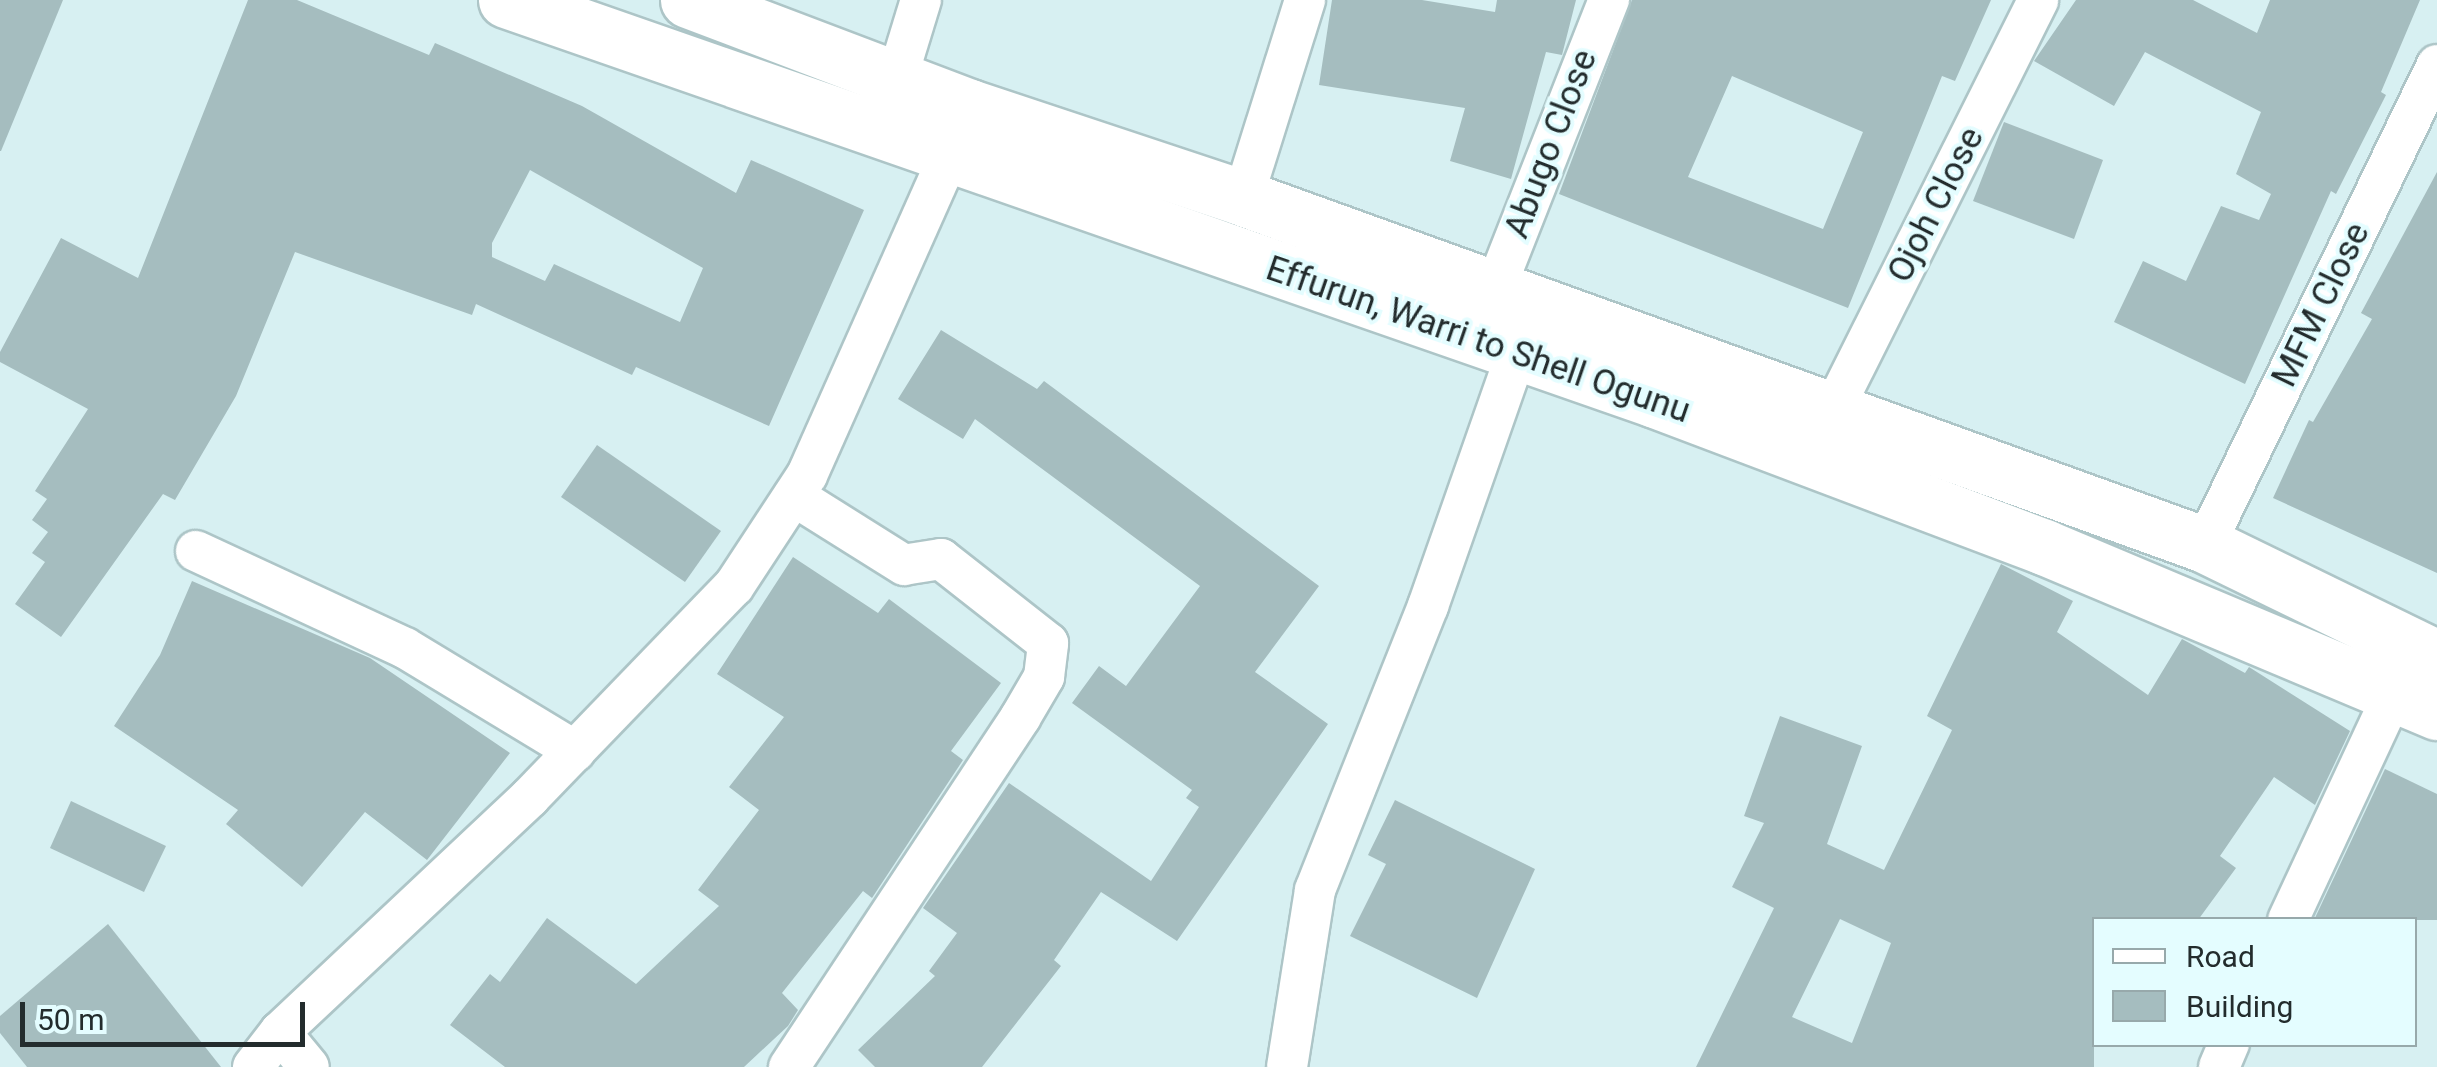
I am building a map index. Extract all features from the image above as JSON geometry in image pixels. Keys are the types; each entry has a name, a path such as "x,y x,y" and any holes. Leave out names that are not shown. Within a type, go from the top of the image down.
{"main road":[{"name":"Effurun, Warri to Shell Ogunu","path":"506,0 1517,352 2044,547 2416,703"},
{"name":"Effurun, Warri to Shell Ogunu","path":"688,0 898,75 970,107 1244,198 2205,546 2437,658"}],"street":[{"path":"898,75 921,0"},
{"path":"1244,198 1306,0"},
{"name":"Abugo Close","path":"1495,289 1609,0"},
{"name":"Ojoh Close","path":"1833,410 2038,0"},
{"name":"MFM Close","path":"2205,546 2437,65"},
{"path":"253,1067 280,1032 575,752 734,586 794,496 970,107"},
{"path":"1287,1067 1315,890 1428,606 1517,352"},
{"path":"788,1067 1020,718 1044,677 1048,643 941,559 904,565 794,496"},
{"path":"196,551 405,648 575,752"},
{"path":"2290,917 2416,703"},
{"path":"280,1032 309,1067"}],"building":[{"path":"0,0 63,0 1,151 0,151"},
{"path":"248,0 297,0 429,55 435,43 582,106 736,193 751,160 864,210 769,426 636,367 632,375 476,304 472,315 295,252 236,396 175,500 163,494 61,637 15,604 45,562 32,553 48,532 32,520 47,499 35,491 88,409 0,362 0,352 61,238 138,278","holes":["530,170 703,268 680,322 554,264 545,281 492,257 492,243"]},
{"path":"1332,0 1422,0 1495,12 1497,0 1576,0 1562,55 1546,52 1511,179 1450,161 1465,108 1319,85"},
{"path":"1632,0 1991,0 1955,81 1942,76 1848,308 1559,194","holes":["1732,76 1863,132 1823,229 1688,177"]},
{"path":"2076,0 2193,0 2257,33 2270,0 2420,0 2381,92 2386,95 2336,194 2331,191 2245,384 2114,322 2143,261 2186,281 2221,206 2259,220 2271,194 2236,174 2261,112 2145,52 2114,106 2034,61"},
{"path":"2004,122 2103,160 2074,239 1973,201"},
{"path":"2437,172 2437,573 2273,498 2309,420 2313,422 2372,319 2361,313"},
{"path":"941,330 1037,389 1044,381 1319,586 1255,672 1328,724 1177,941 1101,892 1054,960 1061,966 982,1067 875,1067 858,1050 935,976 929,971 957,933 923,908 1009,783 1151,881 1199,807 1186,798 1192,790 1072,703 1099,666 1126,686 1200,586 975,419 963,439 898,399"},
{"path":"597,445 721,531 685,582 561,497"},
{"path":"793,557 878,613 889,599 1001,683 951,751 963,760 872,898 863,891 782,993 798,1010 788,1026 744,1067 505,1067 450,1025 490,974 500,982 547,918 636,984 719,906 698,890 759,810 729,787 784,717 717,674"},
{"path":"2001,564 2073,601 2057,632 2148,695 2182,639 2245,673 2249,667 2350,731 2315,805 2274,777 2220,856 2236,868 2200,917 2092,917 2094,1067 1696,1067 1774,908 1732,887 1764,823 1744,816 1780,716 1862,746 1827,844 1884,870 1952,730 1927,716","holes":["1840,919 1891,943 1852,1043 1792,1017"]},
{"path":"192,581 370,658 510,753 427,860 365,812 302,887 226,824 238,810 114,726 160,655"},
{"path":"2385,769 2437,794 2437,920 2315,917"},
{"path":"1395,800 1535,869 1477,998 1350,936 1386,864 1368,855"},
{"path":"71,801 166,846 144,892 50,848"},
{"path":"108,924 221,1067 27,1067 0,1033 0,1016"}]}
